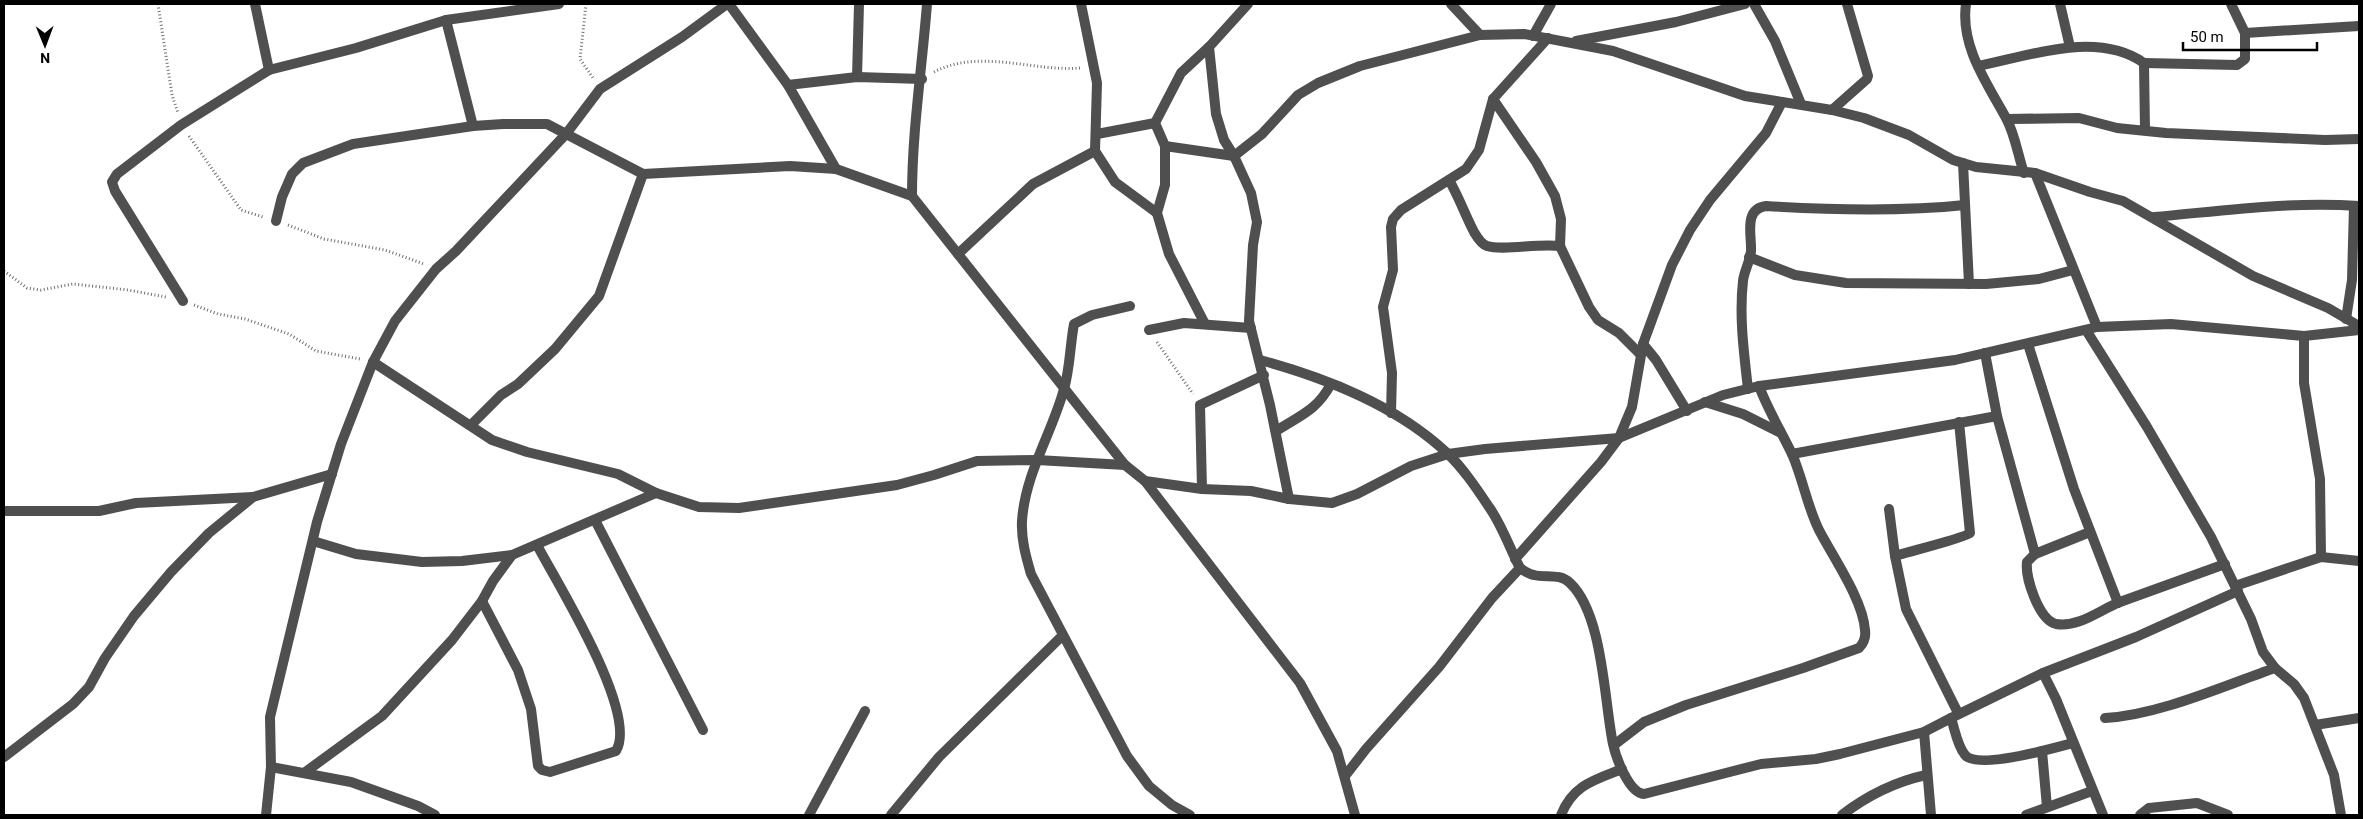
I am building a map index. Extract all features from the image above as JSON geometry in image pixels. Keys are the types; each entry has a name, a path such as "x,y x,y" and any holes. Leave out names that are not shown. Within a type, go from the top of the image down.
{"street":[{"path":"256,4 269,70"},
{"path":"184,301 115,191 112,182 117,174 181,125 269,70 356,48 446,20 559,4"},
{"path":"266,815 271,767 270,717 313,541 332,474 372,362 395,321 436,269 456,251 566,134 600,89 682,37 728,4 788,85 836,169"},
{"path":"857,77 859,4"},
{"path":"912,196 912,156 922,79 927,4"},
{"path":"1081,4 1097,83 1095,151 1114,182 1158,213"},
{"path":"1155,123 1181,73 1209,47 1248,4"},
{"path":"1450,4 1480,35"},
{"path":"1533,36 1551,4"},
{"path":"1570,43 1685,20 1745,4"},
{"path":"1754,4 1775,41 1801,104"},
{"path":"1832,110 1868,76 1847,4"},
{"path":"1966,4 1966,31 1978,66 2007,120 2024,173"},
{"path":"2060,4 2070,48"},
{"path":"1978,66 2070,48 2103,49 2128,54 2144,63 2237,65 2245,59 2245,34 2231,4"},
{"path":"446,20 473,126"},
{"path":"2245,34 2359,26"},
{"path":"1165,146 1234,156 1262,134 1298,95 1318,83 1360,66 1480,35 1504,33 1548,38 1612,51 1745,96 1832,110 1887,126 1963,163 1976,167 2035,173 2090,192 2123,200 2253,276 2328,308 2359,328"},
{"path":"1391,413 1392,373 1383,307 1392,279 1391,227 1393,219 1401,210 1466,169 1480,150 1492,99 1548,38"},
{"path":"1209,47 1216,114 1224,140 1234,156 1251,193 1257,222 1253,245 1249,321 1264,375 1289,499"},
{"path":"2144,63 2145,130"},
{"path":"788,85 857,77 922,79"},
{"path":"1492,99 1536,162 1555,196 1561,219 1560,246 1579,288 1598,320 1619,333 1640,354"},
{"path":"1345,776 1366,749 1439,667 1518,564 1619,438 1632,408 1638,382 1640,354 1672,265 1690,230 1710,200 1766,133 1782,102"},
{"path":"2007,120 2079,118 2117,128 2248,137 2359,139"},
{"path":"1097,134 1155,123"},
{"path":"1155,123 1165,146 1165,185 1158,213 1169,254 1205,324"},
{"path":"276,221 282,197 292,174 303,163 353,144 473,126 547,124 643,174 790,166 836,169 912,196 1125,465 1145,481 1300,683 1337,751 1355,815"},
{"path":"958,254 1033,184 1095,151"},
{"path":"1963,163 1969,284"},
{"path":"2035,173 2097,327"},
{"path":"471,425 501,395 518,384 555,348 599,296 643,174"},
{"path":"1449,180 1474,232 1484,245 1493,247 1538,244 1560,246"},
{"path":"2153,218 2260,206 2313,203 2357,206 2352,280 2346,319"},
{"path":"1614,745 1635,728 1652,718 1720,693 1802,668 1862,645 1865,630 1860,612 1839,566 1818,529 1792,454 1753,387 1741,320 1743,278 1750,257 1750,221 1754,213 1763,206 1840,209 1924,209 1965,205"},
{"path":"1750,257 1794,274 1824,281 1846,283 1969,284 2039,279 2073,270"},
{"path":"1130,306 1092,316 1074,324 1065,388 1037,460 1022,522 1024,547 1031,574 1062,636 1127,756 1149,786 1172,805 1190,815"},
{"path":"1149,330 1184,323 1251,328"},
{"path":"1145,481 1202,488 1251,491 1289,499 1327,503 1341,502 1412,466 1448,454 1485,449 1619,438 1705,402 1753,387 1956,360 2097,327 2171,324 2304,336 2359,328"},
{"path":"2086,330 2147,427 2225,564 2251,619 2263,652 2275,668 2301,692 2336,780 2341,815"},
{"path":"2304,336 2304,383 2320,479 2321,557"},
{"path":"1644,344 1687,411"},
{"path":"2028,344 2051,423 2118,603"},
{"path":"1985,353 1997,416 2035,554"},
{"path":"1260,360 1308,373 1370,401 1429,438 1448,454 1490,509 1518,564 1535,575 1563,578 1569,581 1582,597 1600,660 1614,745 1622,769 1632,786 1639,793 1644,794 1761,764 1826,757 1924,732 2043,673 2136,638 2237,588 2321,557 2359,561"},
{"path":"372,362 492,440 528,452 618,474 656,493 699,506 739,508 897,485 934,476 977,461 1037,460 1125,465"},
{"path":"1202,488 1200,405 1264,375"},
{"path":"1276,430 1315,407 1322,400 1331,384"},
{"path":"1705,402 1744,414 1780,432"},
{"path":"1792,454 1997,416"},
{"path":"1895,556 1963,537 1970,532 1959,422"},
{"path":"4,511 99,511 136,503 253,497 332,474"},
{"path":"313,541 356,554 422,562 462,561 512,555 656,493"},
{"path":"4,757 73,704 88,687 105,658 134,616 171,572 209,533 253,497"},
{"path":"1889,509 1895,556 1906,609 1955,716 1960,747 1969,758 1994,759 2042,752 2073,743"},
{"path":"595,520 703,730"},
{"path":"2090,532 2035,554 2028,559 2026,569 2033,593 2047,620 2056,624 2085,619 2118,603 2225,564"},
{"path":"482,601 518,670 531,709 538,766 542,770 550,772 616,751 620,744 620,724 605,672 537,545"},
{"path":"304,773 382,716 452,640 482,601 492,581 512,555"},
{"path":"891,815 939,757 1062,636"},
{"path":"2105,718 2128,715 2180,701 2275,668"},
{"path":"2043,673 2056,699 2103,815"},
{"path":"809,815 865,710"},
{"path":"2314,725 2359,718"},
{"path":"1924,732 1926,775 1931,815"},
{"path":"2042,752 2047,807"},
{"path":"271,767 351,782 410,803 436,815"},
{"path":"1561,815 1567,802 1580,788 1591,781 1622,769"},
{"path":"1842,815 1876,792 1909,778 1926,775"},
{"path":"2026,815 2092,791"},
{"path":"2140,815 2149,808 2197,803 2228,815"},
{"path":"2149,808 2157,815"}],"path":[{"path":"158,4 172,95 181,125 242,210 324,239 385,250 436,269"},
{"path":"586,4 580,59 600,89"},
{"path":"922,79 944,67 977,62 1008,61 1059,70 1093,67"},
{"path":"1149,330 1200,405"}]}
